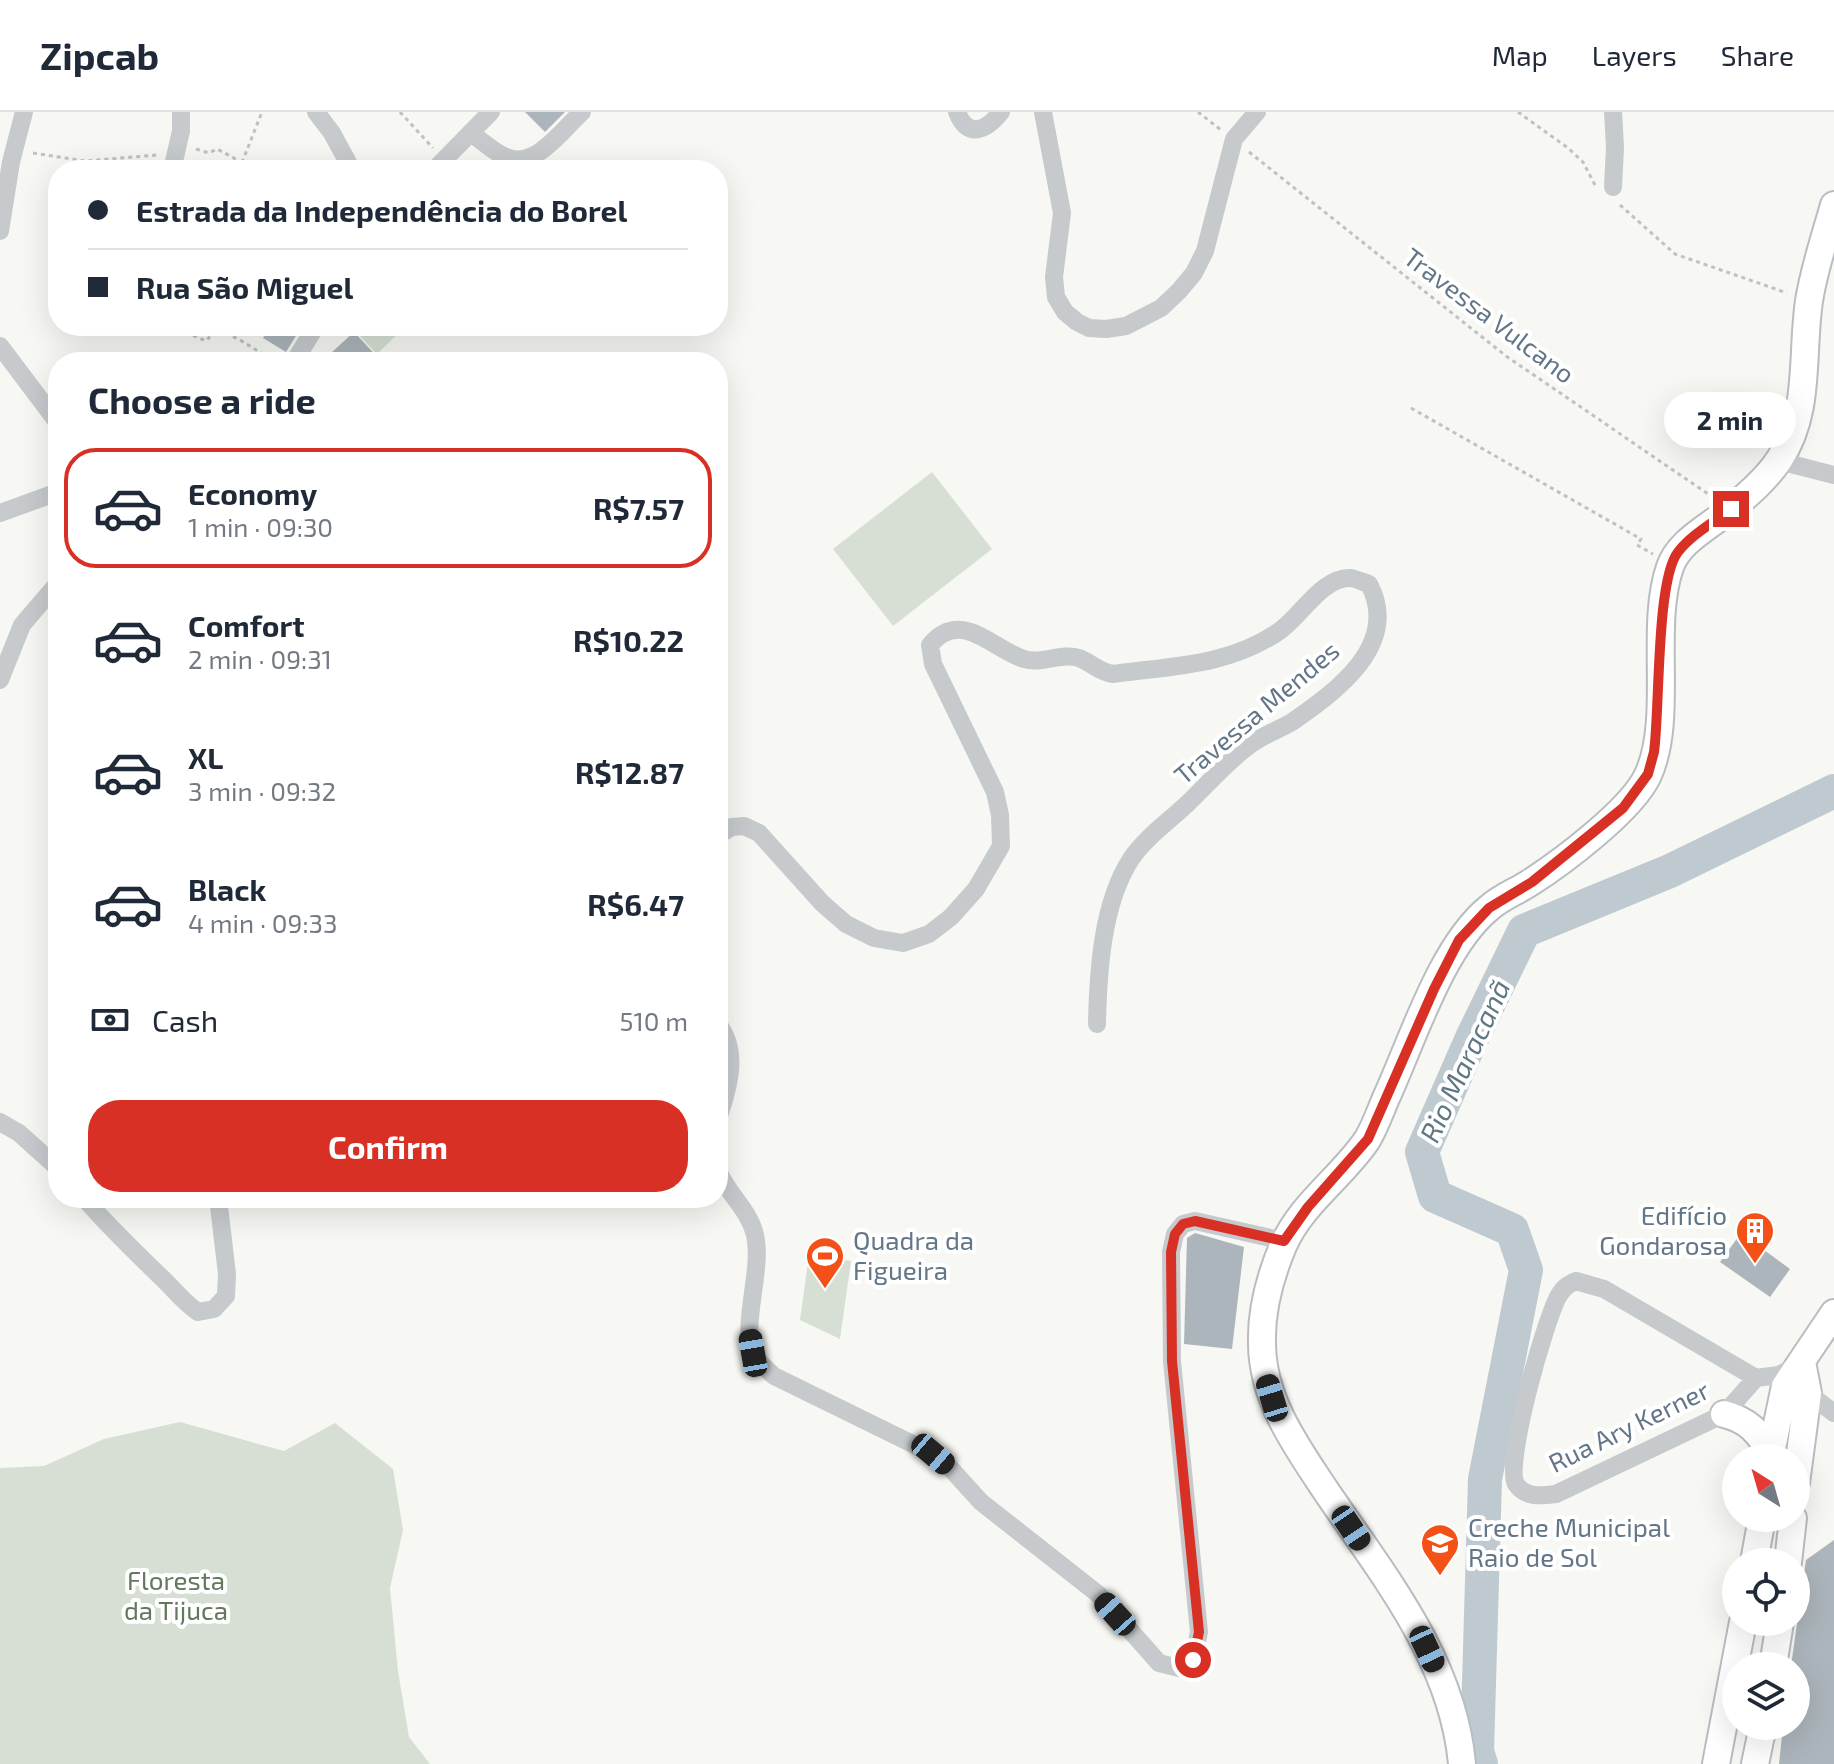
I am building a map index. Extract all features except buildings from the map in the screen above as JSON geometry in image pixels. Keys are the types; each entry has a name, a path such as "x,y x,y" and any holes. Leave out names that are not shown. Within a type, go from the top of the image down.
{"street":[{"path":"0,231 24,112"},
{"path":"176,156 181,112"},
{"path":"316,112 347,160"},
{"path":"444,160 491,112"},
{"path":"526,160 582,112"},
{"path":"957,112 963,124 979,129 986,127 1001,112"},
{"path":"1043,112 1062,213 1054,277 1056,297 1065,312 1077,322 1089,328 1106,329 1143,319 1161,308 1187,282 1205,251 1234,139 1257,112"},
{"path":"1612,194 1614,116"},
{"path":"470,133 505,157 515,160"},
{"path":"1462,1764 1459,1732 1415,1622 1288,1433 1272,1398 1261,1346 1269,1284 1284,1241 1308,1207 1368,1139 1459,940 1489,908 1532,882 1623,808 1648,774 1658,724 1663,607 1671,564 1678,551 1731,509 1779,461 1789,443 1802,402 1809,301 1826,260 1834,205"},
{"path":"0,346 48,410"},
{"path":"1779,461 1834,475"},
{"path":"0,513 48,496"},
{"name":"Travessa Mendes","path":"728,829 744,826 759,833 822,903 846,924 874,938 903,943 929,934 951,917 976,889 1001,846 1000,815 995,792 933,664 930,645 938,635 960,630 986,637 1023,659 1079,658 1102,672 1113,674 1198,665 1250,648 1280,631 1324,588 1349,578 1369,584 1376,599 1379,620 1371,650 1319,701 1291,722 1253,742 1131,859 1117,888 1098,972 1097,1024"},
{"path":"0,680 22,625 48,595"},
{"path":"728,1044 728,1088"},
{"path":"0,1122 19,1133 48,1159"},
{"path":"728,1185 748,1215 755,1234 758,1255 750,1334 753,1353 764,1367 774,1376 933,1454 981,1502 1098,1594 1159,1663 1172,1668 1183,1669 1193,1660 1199,1632 1172,1361 1171,1252 1175,1234 1183,1224 1195,1221 1284,1241"},
{"path":"93,1208 130,1250 163,1278 182,1301 198,1312 214,1309 226,1296 227,1274 219,1208"},
{"name":"Rua Ary Kerner","path":"1576,1281 1604,1289 1756,1378 1724,1414 1556,1494 1540,1496 1526,1493 1517,1484 1513,1473 1514,1459 1530,1381 1557,1299 1565,1286 1576,1281"},
{"path":"1773,1444 1785,1386 1834,1313"},
{"path":"1756,1378 1779,1375 1802,1362"},
{"path":"1801,1444 1808,1393 1802,1362"},
{"path":"1808,1393 1834,1413"},
{"path":"1724,1414 1742,1420 1755,1429 1763,1444"},
{"path":"1716,1764 1740,1636"},
{"path":"1755,1764 1760,1740"}],"path":[{"path":"243,160 262,112"},
{"path":"400,112 435,160"},
{"name":"Travessa Vulcano","path":"1198,112 1506,356 1731,509"},
{"path":"1518,112 1568,148 1583,162 1594,184 1612,194 1675,254 1809,301"},
{"path":"94,160 148,154 176,156 209,153 217,149 235,160"},
{"path":"14,152 77,160"},
{"path":"232,336 260,352"},
{"path":"1411,408 1641,539 1637,545 1671,564"}],"green space":[{"path":"360,336 396,336 379,352 375,352"},
{"path":"932,472 992,549 893,626 833,549"},
{"name":"Quadra da Figueira","path":"809,1255 851,1261 840,1339 800,1320"},
{"name":"Floresta da Tijuca","path":"180,1422 284,1451 335,1423 393,1469 403,1530 390,1588 398,1671 409,1737 430,1764 0,1764 0,1468 44,1466 104,1439"}],"waterway":[{"name":"Rio Maracanã","path":"1481,1764 1477,1751 1485,1479 1526,1270 1512,1230 1435,1196 1422,1152 1524,931 1670,871 1834,791"}],"place":[{"name":"Edifício Gondarosa","path":"1755,1265"},
{"name":"Quadra da Figueira","path":"825,1290"},
{"name":"Creche Municipal Raio de Sol","path":"1440,1577"}],"route":[{"path":"1193,1660 1199,1632 1172,1361 1171,1252 1175,1234 1183,1224 1195,1221 1284,1241 1308,1207 1368,1139 1459,940 1489,908 1532,882 1588,838 1637,792 1648,774 1654,752 1665,584 1671,564 1678,551 1731,509"}]}
